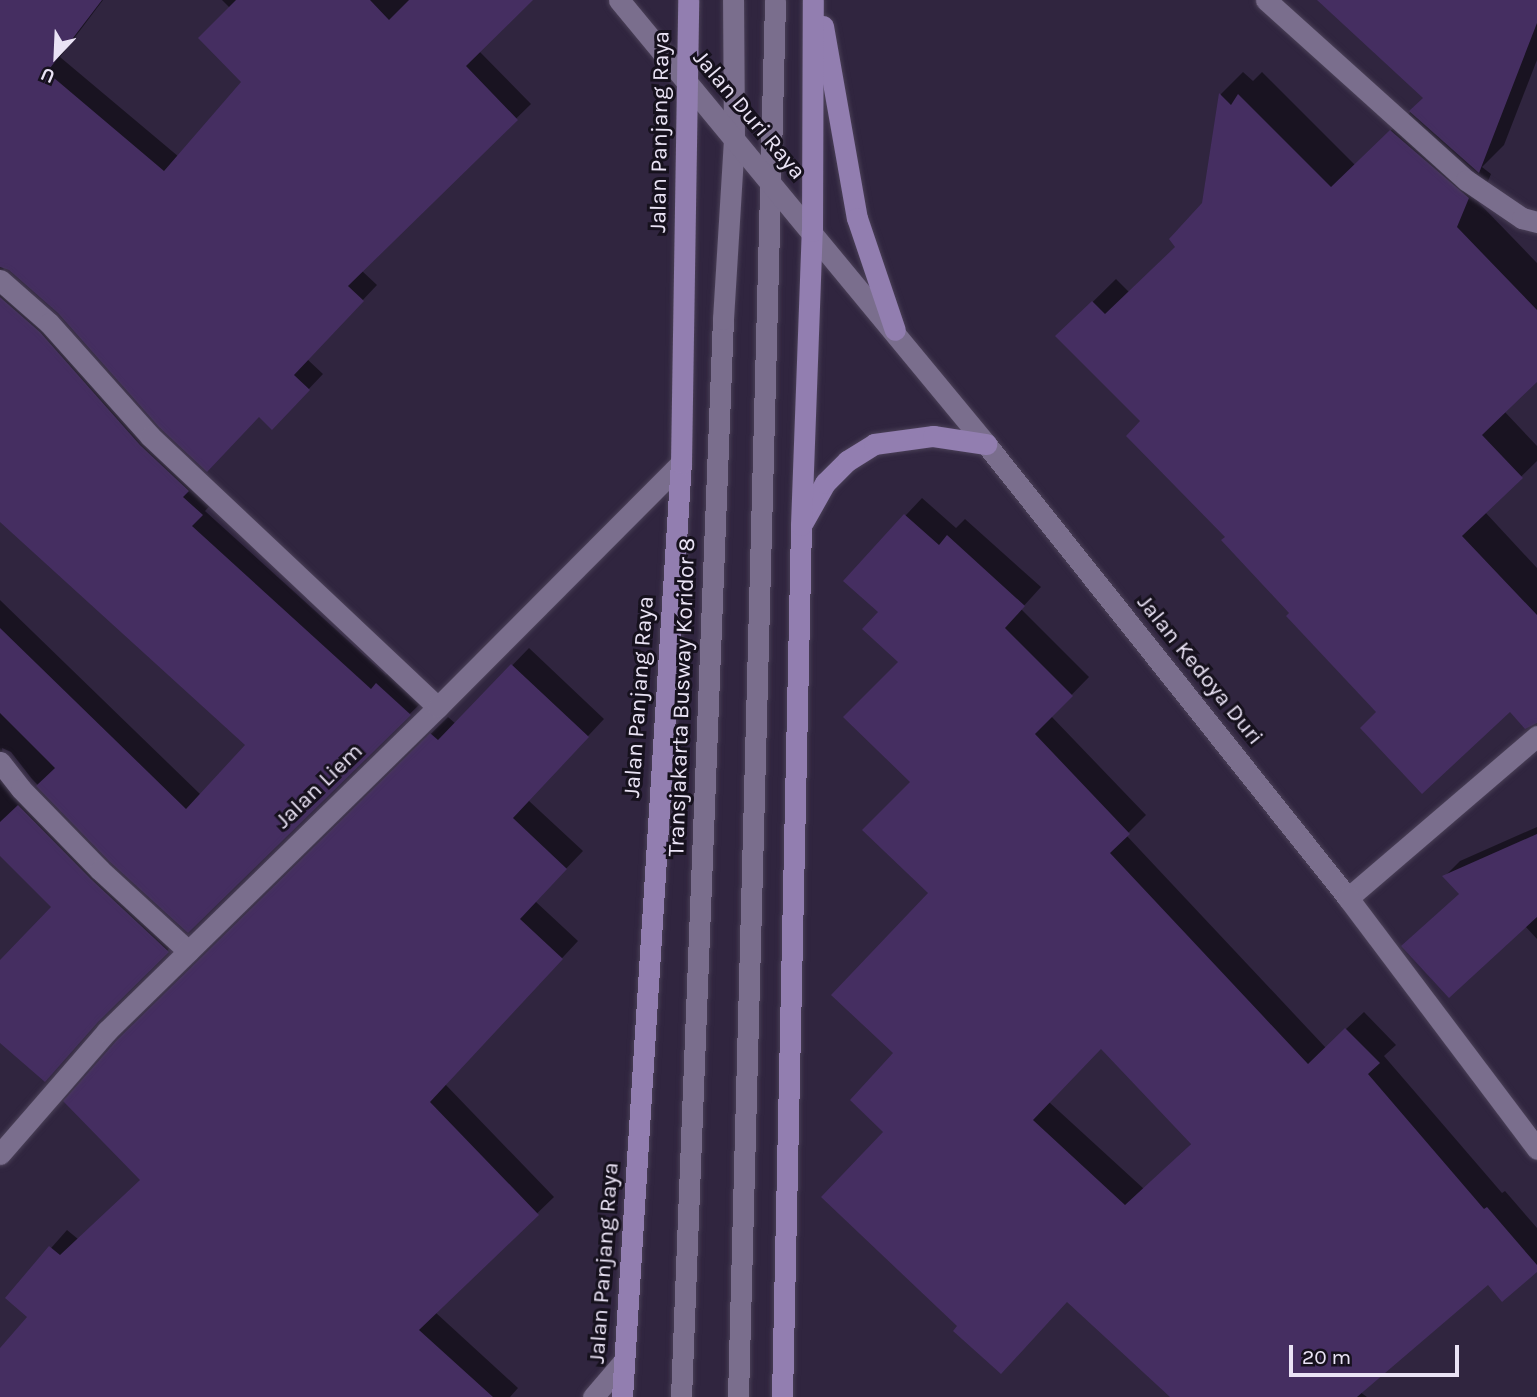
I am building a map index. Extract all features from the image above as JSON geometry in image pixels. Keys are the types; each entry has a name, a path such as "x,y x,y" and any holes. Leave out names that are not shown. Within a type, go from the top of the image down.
{"main road":[{"name":"Jalan Panjang Raya","path":"622,1397 681,463 688,0"},
{"path":"782,1397 801,525 813,231 816,0"},
{"path":"816,0 857,218 895,330"},
{"path":"801,525 825,483 847,461 874,444 933,436 986,444"}],"street":[{"name":"Jalan Duri Raya","path":"619,0 813,231"},
{"name":"Transjakarta Busway Koridor 8","path":"681,1397 723,319 734,137 733,0"},
{"path":"738,1397 775,0"},
{"path":"1266,0 1466,180 1522,218 1537,222"},
{"name":"Jalan Kedoya Duri","path":"813,231 1348,898 1537,1149"},
{"path":"0,281 49,323 150,436 438,707"},
{"name":"Jalan Liem","path":"0,1154 107,1031 438,707 681,463"},
{"path":"1348,898 1537,736"},
{"path":"0,762 21,789 100,870 188,951"},
{"path":"593,1397 623,1362"}],"building":[{"path":"0,0 102,0 47,72 164,171 241,82 198,38 236,0 370,0 389,20 409,0 533,0 466,66 518,120 348,286 364,301 294,375 310,390 272,430 259,417 207,472 159,427 58,313 9,270 0,267"},
{"path":"1317,0 1537,0 1537,23 1479,173 1409,111 1423,98"},
{"path":"1219,93 1231,105 1238,94 1331,187 1390,130 1469,198 1457,227 1537,310 1537,382 1482,435 1523,478 1462,536 1537,615 1537,723 1525,729 1510,712 1422,794 1360,728 1376,712 1286,616 1289,613 1221,540 1225,537 1126,436 1140,421 1055,336 1092,301 1105,314 1175,247 1169,239 1202,203"},
{"path":"0,297 40,332 140,445 189,491 183,497 203,515 192,526 371,689 376,683 411,715 188,933 109,861 36,786 55,768 0,713 0,628 186,809 245,745 0,522"},
{"path":"904,514 939,545 947,535 1025,606 1005,628 1073,696 1035,734 1130,834 1110,853 1308,1064 1345,1028 1380,1063 1368,1074 1484,1209 1487,1207 1537,1265 1537,1272 1502,1302 1488,1285 1357,1397 1170,1397 1067,1302 1001,1374 953,1331 957,1326 821,1197 883,1132 850,1100 893,1053 831,995 928,893 862,830 910,782 843,717 898,662 862,629 878,612 843,581","holes":["1101,1049 1191,1144 1125,1205 1033,1120"]},
{"path":"511,664 589,737 513,818 567,869 520,919 563,959 430,1102 539,1215 419,1330 493,1397 0,1397 0,1348 27,1317 5,1298 49,1246 60,1255 140,1180 63,1101 117,1040 430,733 438,740"},
{"path":"18,805 91,879 169,952 98,1022 45,1082 0,1043 0,960 51,907 0,856 0,822"},
{"path":"1537,834 1537,917 1449,998 1401,946 1459,894 1442,876"}]}
